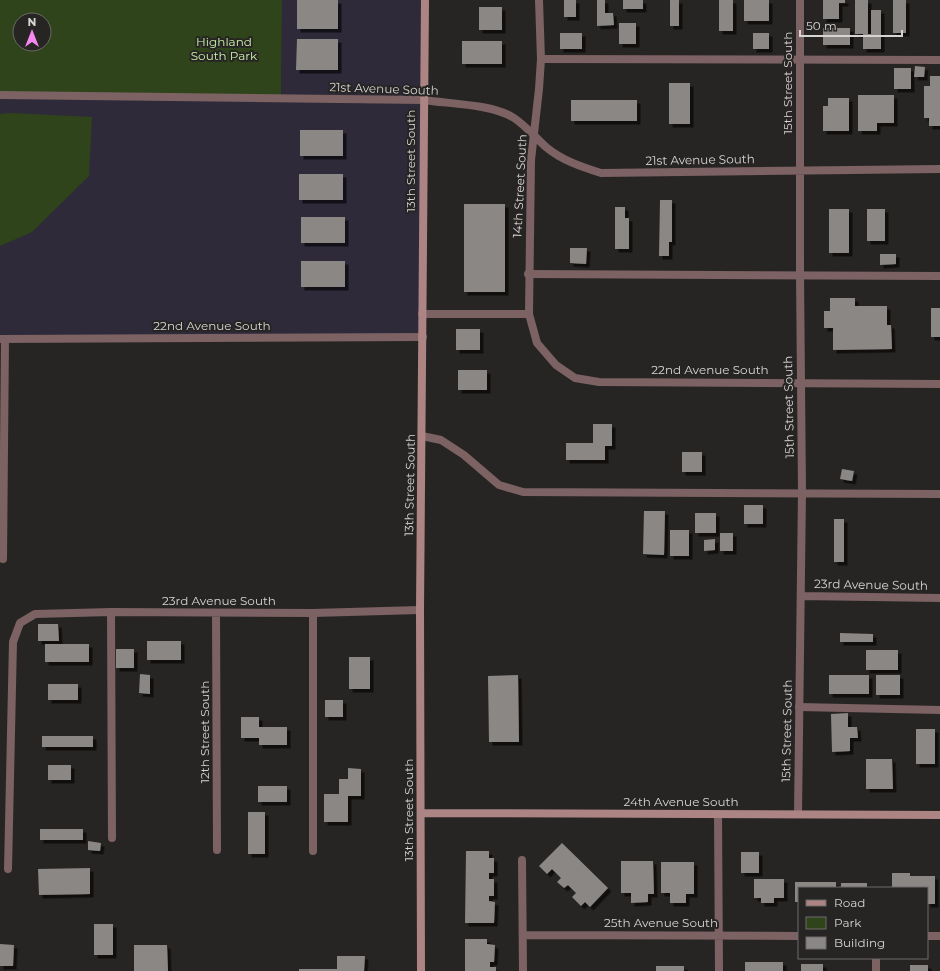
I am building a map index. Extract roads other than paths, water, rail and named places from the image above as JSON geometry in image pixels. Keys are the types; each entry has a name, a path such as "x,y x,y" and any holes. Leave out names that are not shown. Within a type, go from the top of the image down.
{"street":[{"name":"13th Street South","path":"421,971 420,610 425,0"},
{"name":"14th Street South","path":"539,0 541,58 531,160 528,274 529,314 537,343 556,365"},
{"name":"15th Street South","path":"798,814 802,492 800,0"},
{"path":"541,58 940,60"},
{"name":"21st Avenue South","path":"0,95 424,100 490,110 513,118 534,134 547,147 565,159 601,173 940,169"},
{"path":"528,274 800,274 940,276"},
{"path":"422,314 529,314"},
{"name":"22nd Avenue South","path":"3,339 423,337"},
{"path":"3,339 3,559"},
{"name":"22nd Avenue South","path":"556,365 575,378 599,382 940,384"},
{"path":"422,436 441,440 464,455 499,485 523,492 802,492 940,494"},
{"name":"23rd Avenue South","path":"801,596 940,598"},
{"name":"23rd Avenue South","path":"8,869 14,642 20,623 35,614 111,612 313,614 420,610"},
{"path":"111,612 112,838"},
{"name":"12th Street South","path":"216,614 217,850"},
{"path":"313,614 313,851"},
{"path":"799,708 940,710"},
{"name":"24th Avenue South","path":"421,812 940,815"},
{"path":"718,814 718,971"},
{"path":"522,860 523,971"},
{"name":"25th Avenue South","path":"523,935 798,936"},
{"path":"928,936 940,936"},
{"path":"876,959 876,971"}],"park label":[{"name":"Highland South Park","path":"224,49"}]}
